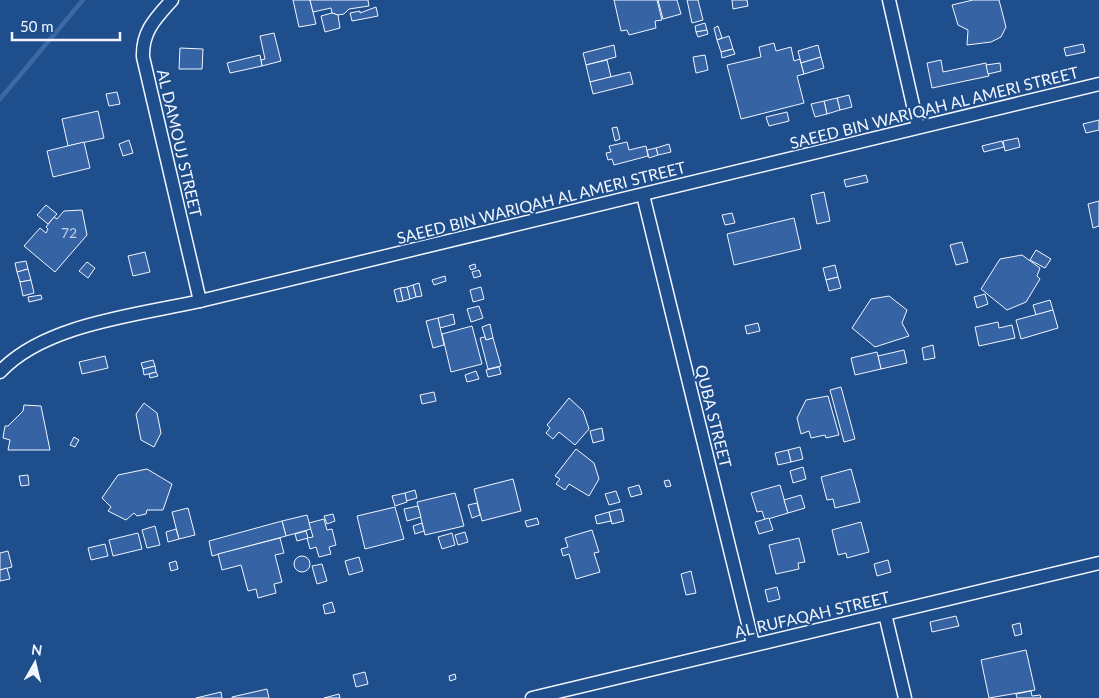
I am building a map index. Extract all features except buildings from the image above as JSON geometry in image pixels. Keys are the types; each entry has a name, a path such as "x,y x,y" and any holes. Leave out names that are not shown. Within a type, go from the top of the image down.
{"street":[{"name":"AL DAMOUJ STREET","path":"172,0 146,32 143,56 200,301"},
{"path":"888,0 918,127"},
{"name":"SAEED BIN WARIQAH AL AMERI STREET","path":"0,372 28,349 53,336 79,328 200,301 1099,84"},
{"name":"QUBA STREET","path":"643,195 753,644"},
{"name":"AL RUFAQAH STREET","path":"532,698 1099,563"},
{"path":"886,614 905,698"}],"waterway":[{"path":"0,99 83,0"}]}
